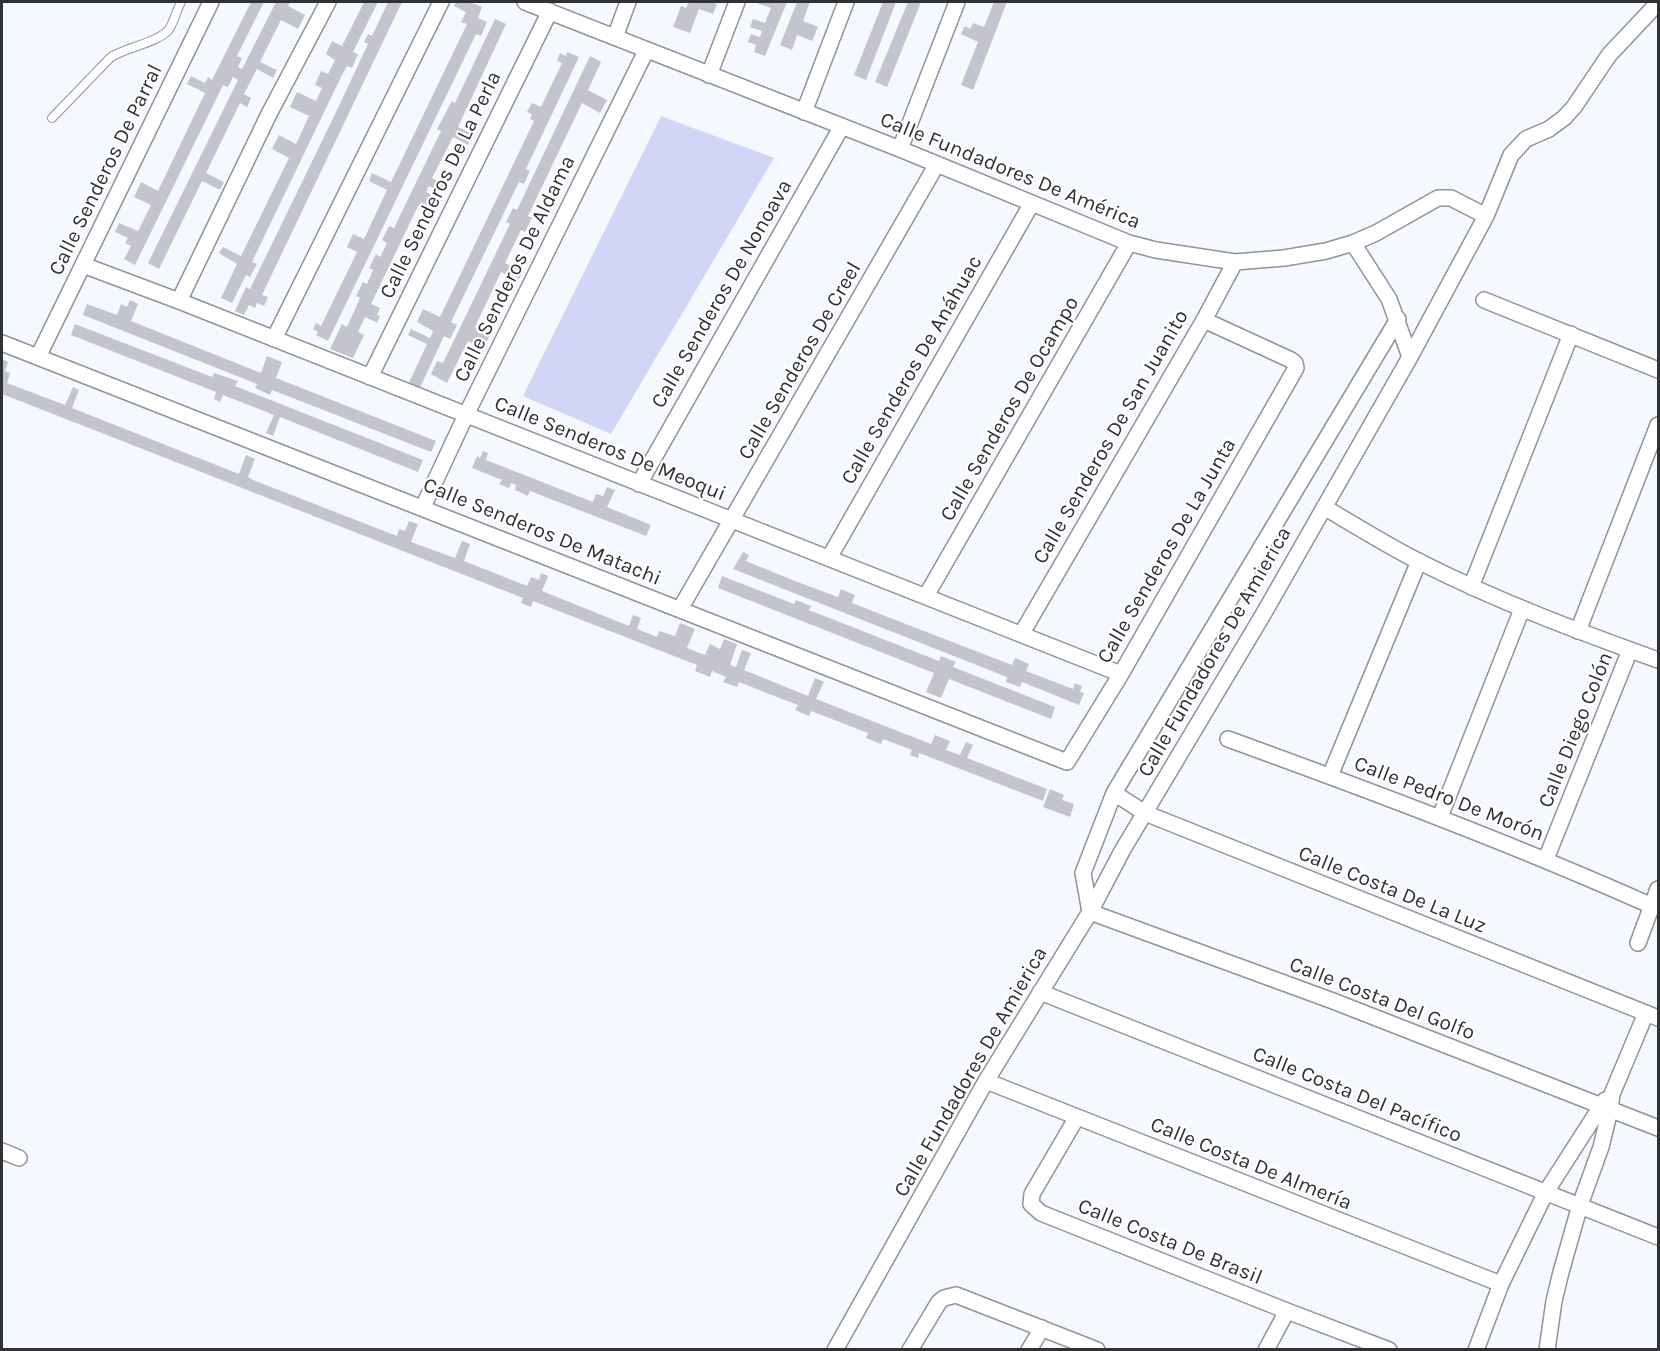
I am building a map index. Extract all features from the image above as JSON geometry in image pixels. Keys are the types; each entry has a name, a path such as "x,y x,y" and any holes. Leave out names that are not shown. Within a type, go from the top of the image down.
{"street":[{"name":"Calle Senderos De Parral","path":"38,357 211,2"},
{"path":"179,301 269,114 328,2"},
{"path":"274,339 441,2"},
{"name":"Calle Fundadores De América","path":"525,2 900,149 1130,243 1175,253 1235,262 1284,258 1326,251 1353,243 1376,233 1438,198 1451,198 1486,216"},
{"path":"615,37 628,2"},
{"path":"709,75 737,2"},
{"path":"804,112 846,2"},
{"path":"900,149 957,2"},
{"name":"Calle Fundadores De Amierica","path":"835,1350 986,1081 1090,912 1122,851 1410,357 1486,216 1511,155 1526,139 1549,129 1564,118 1609,55 1659,3"},
{"name":"Calle Senderos De La Perla","path":"370,377 550,11"},
{"name":"Calle Senderos De Aldama","path":"423,507 646,51"},
{"name":"Calle Senderos De Nonoava","path":"639,484 842,126"},
{"name":"Calle Senderos De Creel","path":"680,609 937,164"},
{"name":"Calle Senderos De Anáhuac","path":"829,558 1032,203"},
{"name":"Calle Senderos De Ocampo","path":"926,596 1130,243"},
{"path":"1353,243 1389,299 1410,357"},
{"name":"Calle Senderos De San Juanito","path":"1022,633 1204,320 1235,262"},
{"name":"Calle Senderos De Meoqui","path":"83,265 1022,633 1121,674"},
{"path":"1484,300 1659,370"},
{"path":"1090,912 1083,873 1114,793 1398,319"},
{"name":"Calle Senderos De La Junta","path":"1067,762 1121,674 1295,371 1296,365 1291,360 1204,320"},
{"path":"1471,587 1570,334"},
{"name":"Calle Senderos De Matachi","path":"2,343 1067,762"},
{"path":"1578,631 1659,425"},
{"path":"1324,507 1419,561 1471,587 1578,631 1659,660"},
{"path":"1330,776 1419,561"},
{"path":"1440,817 1522,609"},
{"name":"Calle Diego Colón","path":"1546,859 1630,650"},
{"name":"Calle Pedro De Morón","path":"1228,739 1440,817 1546,859 1652,906"},
{"name":"Calle Costa De La Luz","path":"1114,793 1145,813 1652,1015"},
{"path":"1638,943 1659,889"},
{"name":"Calle Costa Del Golfo","path":"1090,912 1333,1001 1659,1128"},
{"name":"Calle Costa Del Pacífico","path":"1041,992 1659,1237"},
{"path":"1476,1350 1501,1284 1546,1192 1605,1108 1652,1015"},
{"name":"Calle Costa De Almería","path":"986,1081 1501,1284"},
{"path":"1547,1350 1554,1301 1580,1205 1601,1147 1605,1108"},
{"name":"Calle Costa De Brasil","path":"1077,1117 1032,1194 1031,1204 1035,1209 1389,1350"},
{"path":"2,1151 19,1158"},
{"path":"910,1350 939,1302 956,1294 1096,1350"},
{"path":"1266,1350 1287,1311"},
{"path":"1029,1350 1042,1328"}],"lane":[{"path":"52,118 111,57 121,50 161,36 169,29 181,2"}],"water":[{"path":"661,116 774,158 611,434 523,396"}],"building":[{"path":"251,2 264,2 237,56 242,58 238,67 242,69 276,2 290,2 288,6 305,15 298,29 281,20 260,62 277,70 273,78 257,69 244,94 251,98 247,107 240,103 206,173 224,182 220,190 202,181 159,269 148,263 238,80 233,77 228,87 223,85 135,265 124,259 131,246 125,243 128,238 115,232 119,223 138,231 151,205 134,197 141,182 158,191 205,93 187,84 191,76 205,83 208,77 212,80"},
{"path":"364,2 378,2 353,52 358,54 352,68 347,66 340,79 252,262 257,264 250,277 246,275 232,303 221,298 237,264 219,253 223,247 241,256 289,158 272,149 279,135 296,144 309,116 290,107 297,92 316,101 322,88 315,85 321,71 328,74 335,60 326,54 332,41 342,46"},
{"path":"388,2 402,2 262,295 268,297 264,306 257,303 255,308 249,305 244,315 235,311 246,287 250,289 338,108 368,44 364,42 368,34 372,36"},
{"path":"456,2 469,2 482,7 478,18 487,22 481,36 476,34 328,341 316,335 318,332 313,329 316,323 321,326 357,252 347,247 353,234 364,239 387,190 369,181 372,173 391,182 467,24 461,22 466,12 454,6"},
{"path":"689,2 717,4 713,14 699,9 690,33 673,27 681,6 686,8"},
{"path":"754,2 787,2 765,56 754,52 756,45 748,42 751,34 760,37 762,31 750,27 753,19 765,23 771,8"},
{"path":"797,2 810,2 803,21 818,27 812,41 797,35 792,50 780,45"},
{"path":"883,2 896,2 866,80 854,75"},
{"path":"908,2 921,2 887,87 875,82"},
{"path":"994,2 1007,2 973,90 961,85 978,42 961,34 965,26 970,29 973,23 984,27"},
{"path":"495,19 506,24 458,127 472,134 468,145 453,137 432,178 446,185 442,193 429,186 426,192 442,200 439,208 432,205 429,211 418,206 371,304 380,308 377,315 380,316 377,323 365,317 358,332 364,335 353,358 330,349 342,324 347,327 360,298 356,296 363,282 367,284 373,270 369,268 376,254 380,257 387,243 382,240 389,226 394,228 441,131 437,129 452,101 455,103"},
{"path":"567,52 579,57 526,169 530,171 524,184 519,182 451,322 457,325 450,339 444,336 418,392 407,387 427,344 408,335 411,329 430,338 433,331 417,322 423,309 440,317 534,121 530,119 532,114 527,112 532,103 541,107 562,63 557,61 560,53 566,56"},
{"path":"590,56 601,62 588,90 607,100 600,113 582,103 528,216 532,218 525,232 521,230 505,263 523,272 518,281 501,272 475,327 490,335 483,349 468,341 447,383 431,374 437,361 443,363 510,224 506,222 513,208 517,210"},
{"path":"130,300 138,304 131,321 261,373 267,356 282,362 276,378 436,441 431,452 272,390 270,395 255,388 257,384 83,315 87,304 117,315 121,304 127,307"},
{"path":"75,324 212,377 214,373 238,381 235,386 423,460 418,472 280,417 273,436 266,433 274,415 223,395 220,402 214,399 216,392 71,335"},
{"path":"2,359 8,362 5,371 10,373 7,383 65,405 73,387 79,390 72,408 239,474 246,455 255,459 248,477 253,480 397,536 399,529 405,531 409,521 418,524 411,542 455,558 462,541 470,544 464,561 527,586 531,577 539,580 541,573 548,576 542,591 629,626 633,615 641,618 637,629 657,637 659,631 675,636 680,623 695,629 687,648 705,655 710,644 720,649 724,639 737,644 730,665 736,667 742,650 751,653 744,670 808,696 815,678 824,682 816,699 931,744 935,735 950,741 946,750 960,755 966,742 973,745 967,758 1047,789 1043,801 919,753 918,758 910,755 912,750 883,739 881,744 866,738 868,733 811,711 809,716 795,710 798,705 739,682 737,687 723,682 726,677 712,671 710,677 695,671 697,665 533,601 531,607 521,603 523,598 2,394"},
{"path":"483,451 488,453 486,460 593,502 596,494 603,496 607,487 615,490 607,507 651,525 646,536 530,491 528,496 515,490 516,485 511,483 509,488 499,484 502,480 472,468 477,456 480,458"},
{"path":"743,552 749,555 746,561 795,581 838,597 841,589 855,595 852,603 1012,665 1015,658 1029,664 1026,671 1073,689 1075,683 1082,686 1080,692 1084,693 1079,705 1022,682 1020,687 1006,682 1007,677 733,569"},
{"path":"722,576 794,604 796,600 811,606 809,610 939,661 941,656 956,662 953,667 1055,707 1051,719 949,679 941,698 926,692 934,673 718,588"},
{"path":"1050,789 1064,795 1062,800 1074,804 1070,817 1043,807"}]}
